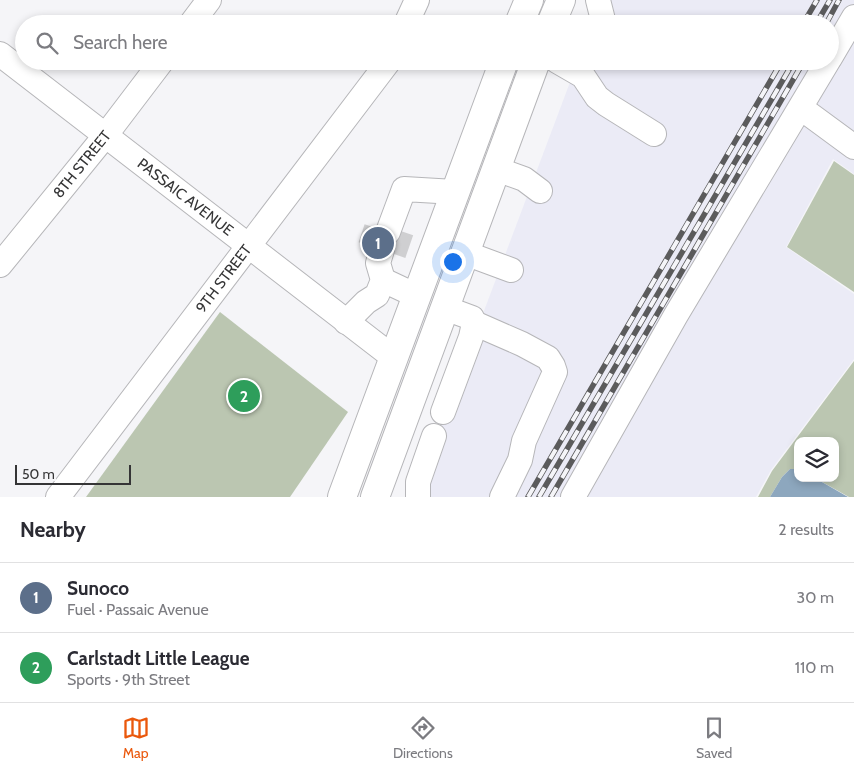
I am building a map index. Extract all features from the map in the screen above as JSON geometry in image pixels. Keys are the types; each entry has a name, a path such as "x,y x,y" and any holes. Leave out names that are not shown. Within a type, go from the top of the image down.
{"highway":[{"path":"523,15 529,0"},
{"path":"555,15 561,0"},
{"path":"342,497 501,70"},
{"path":"375,497 533,70"}],"street":[{"path":"198,15 209,0"},
{"path":"410,15 417,0"},
{"path":"598,0 602,15"},
{"path":"839,43 854,17"},
{"name":"PASSAIC AVENUE","path":"0,54 15,66"},
{"name":"PASSAIC AVENUE","path":"20,70 394,358"},
{"name":"8TH STREET","path":"0,265 105,136 155,70"},
{"name":"9TH STREET","path":"58,497 382,70"},
{"path":"578,70 597,98 654,134"},
{"path":"573,497 676,315 823,70"},
{"path":"801,108 854,147"},
{"path":"496,169 524,179 540,191"},
{"path":"346,322 366,302 377,295 386,243 404,189 455,192"},
{"path":"386,243 417,296"},
{"path":"465,253 512,270"},
{"path":"443,412 471,337 474,323 472,318 445,308"},
{"path":"474,323 522,344 548,358 554,372 524,441 520,460 502,497"},
{"path":"418,497 418,482 434,436"}],"shaded area":[{"path":"601,0 854,0 854,174 833,159 786,247 854,294 854,359 794,437 771,470 756,497 414,497 575,70 839,70 839,15 595,15"}],"green space":[{"path":"834,161 854,175 854,292 787,247"},
{"path":"220,312 348,412 290,497 86,497"},
{"path":"854,361 854,497 849,497 822,482 839,482 839,437 797,437"},
{"path":"794,441 794,469 790,469 782,477 770,497 758,497 772,471"}],"water":[{"path":"790,469 794,469 794,482 822,482 848,497 770,497 782,477"}],"tunnel":[{"path":"394,254 404,225"},
{"path":"370,246 376,228"}],"railway":[{"path":"808,15 817,0"},
{"path":"821,15 830,0"},
{"path":"831,15 839,0"},
{"path":"528,497 777,70"},
{"path":"539,497 789,70"},
{"path":"551,497 799,70"}],"place":[{"name":"Sunoco","path":"378,243"},
{"name":"Carlstadt Little League","path":"244,396"}]}
